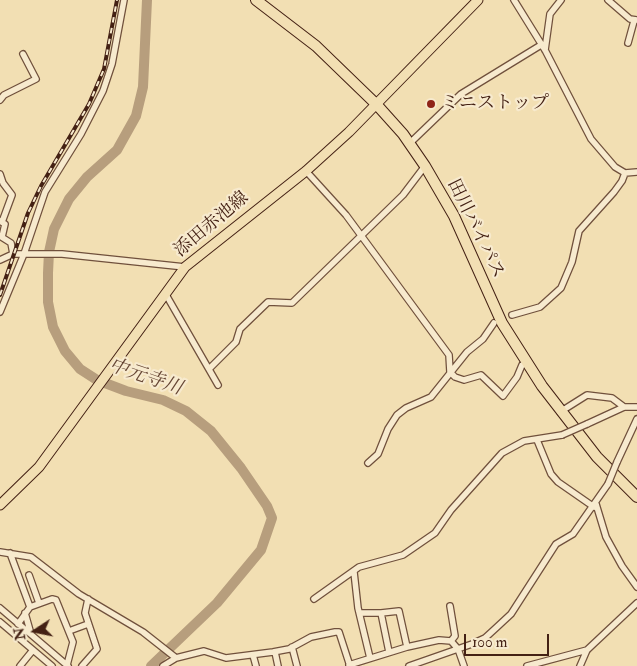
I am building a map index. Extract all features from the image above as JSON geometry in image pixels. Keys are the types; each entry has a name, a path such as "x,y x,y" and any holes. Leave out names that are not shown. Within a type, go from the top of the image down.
{"highway":[{"name":"田川バイパス","path":"256,0 316,46 377,105 410,143 454,216 502,323 527,362 560,412 597,457 637,497"}],"main road":[{"name":"添田赤池線","path":"0,505 39,467 112,370 185,267 306,171 377,105 478,0"}],"street":[{"path":"0,312 24,254 45,192 81,134 104,90 112,64 124,0"},
{"path":"514,0 543,47 591,139 608,160 624,173 637,172"},
{"path":"410,143 461,94 543,47 550,14 561,0"},
{"path":"608,0 636,20 628,43"},
{"path":"0,100 4,95 36,79 23,54"},
{"path":"209,369 236,342 240,329 268,302 292,303 403,195 425,166"},
{"path":"306,171 346,215 449,356 450,372 455,377 464,380 481,375 503,396 517,377 522,365 527,362"},
{"path":"512,315 540,307 561,288 572,262 579,232 614,192 622,181 624,173"},
{"path":"0,174 3,183 12,195 1,221 6,224 1,236 11,243 13,254"},
{"path":"0,260 13,254 62,254 185,267"},
{"path":"165,293 218,385"},
{"path":"368,463 378,454 388,429 397,416 406,408 431,397 450,372 482,339 494,322"},
{"path":"560,412 587,395 612,398 624,407"},
{"path":"314,600 359,567 403,555 435,533 451,510 502,453 524,441 562,434 624,407 637,407"},
{"path":"409,666 458,650 485,638 511,614 556,544 573,534 595,505 608,484 637,420"},
{"path":"537,440 546,465 554,478 595,505 606,537 622,566 637,586"},
{"path":"0,552 31,557 88,599 143,632 174,657"},
{"path":"10,553 30,607"},
{"path":"354,572 370,658"},
{"path":"30,576 39,603"},
{"path":"0,608 18,623 68,665 73,642 56,600 52,599 30,607 18,623 11,631"},
{"path":"82,666 97,649 85,613 88,599"},
{"path":"580,666 587,650 637,603"},
{"path":"450,606 455,636 451,641"},
{"path":"360,612 381,613 399,611 406,647"},
{"path":"25,613 31,634"},
{"path":"381,613 389,652"},
{"path":"0,622 52,666"},
{"path":"69,631 88,624"},
{"path":"163,666 174,657 204,651 226,658 276,652 292,647 311,637 339,632 350,665 406,647 439,640 451,641 458,650 464,666"},
{"path":"292,647 297,666"},
{"path":"20,666 33,650"},
{"path":"527,666 587,650"},
{"path":"276,652 278,666"},
{"path":"254,655 256,666"},
{"path":"235,658 237,666"}],"waterway":[{"name":"中元寺川","path":"147,0 143,87 136,116 117,150 87,177 69,199 54,229 49,252 48,273 48,302 53,327 65,351 80,369 97,380 126,391 163,400 186,411 211,431 241,468 267,506 272,518 261,550 217,603 151,666"}],"railway":[{"path":"0,295 28,213 41,186 89,104 104,69 117,0"}],"place":[{"name":"ミニストップ","path":"431,104"}]}
